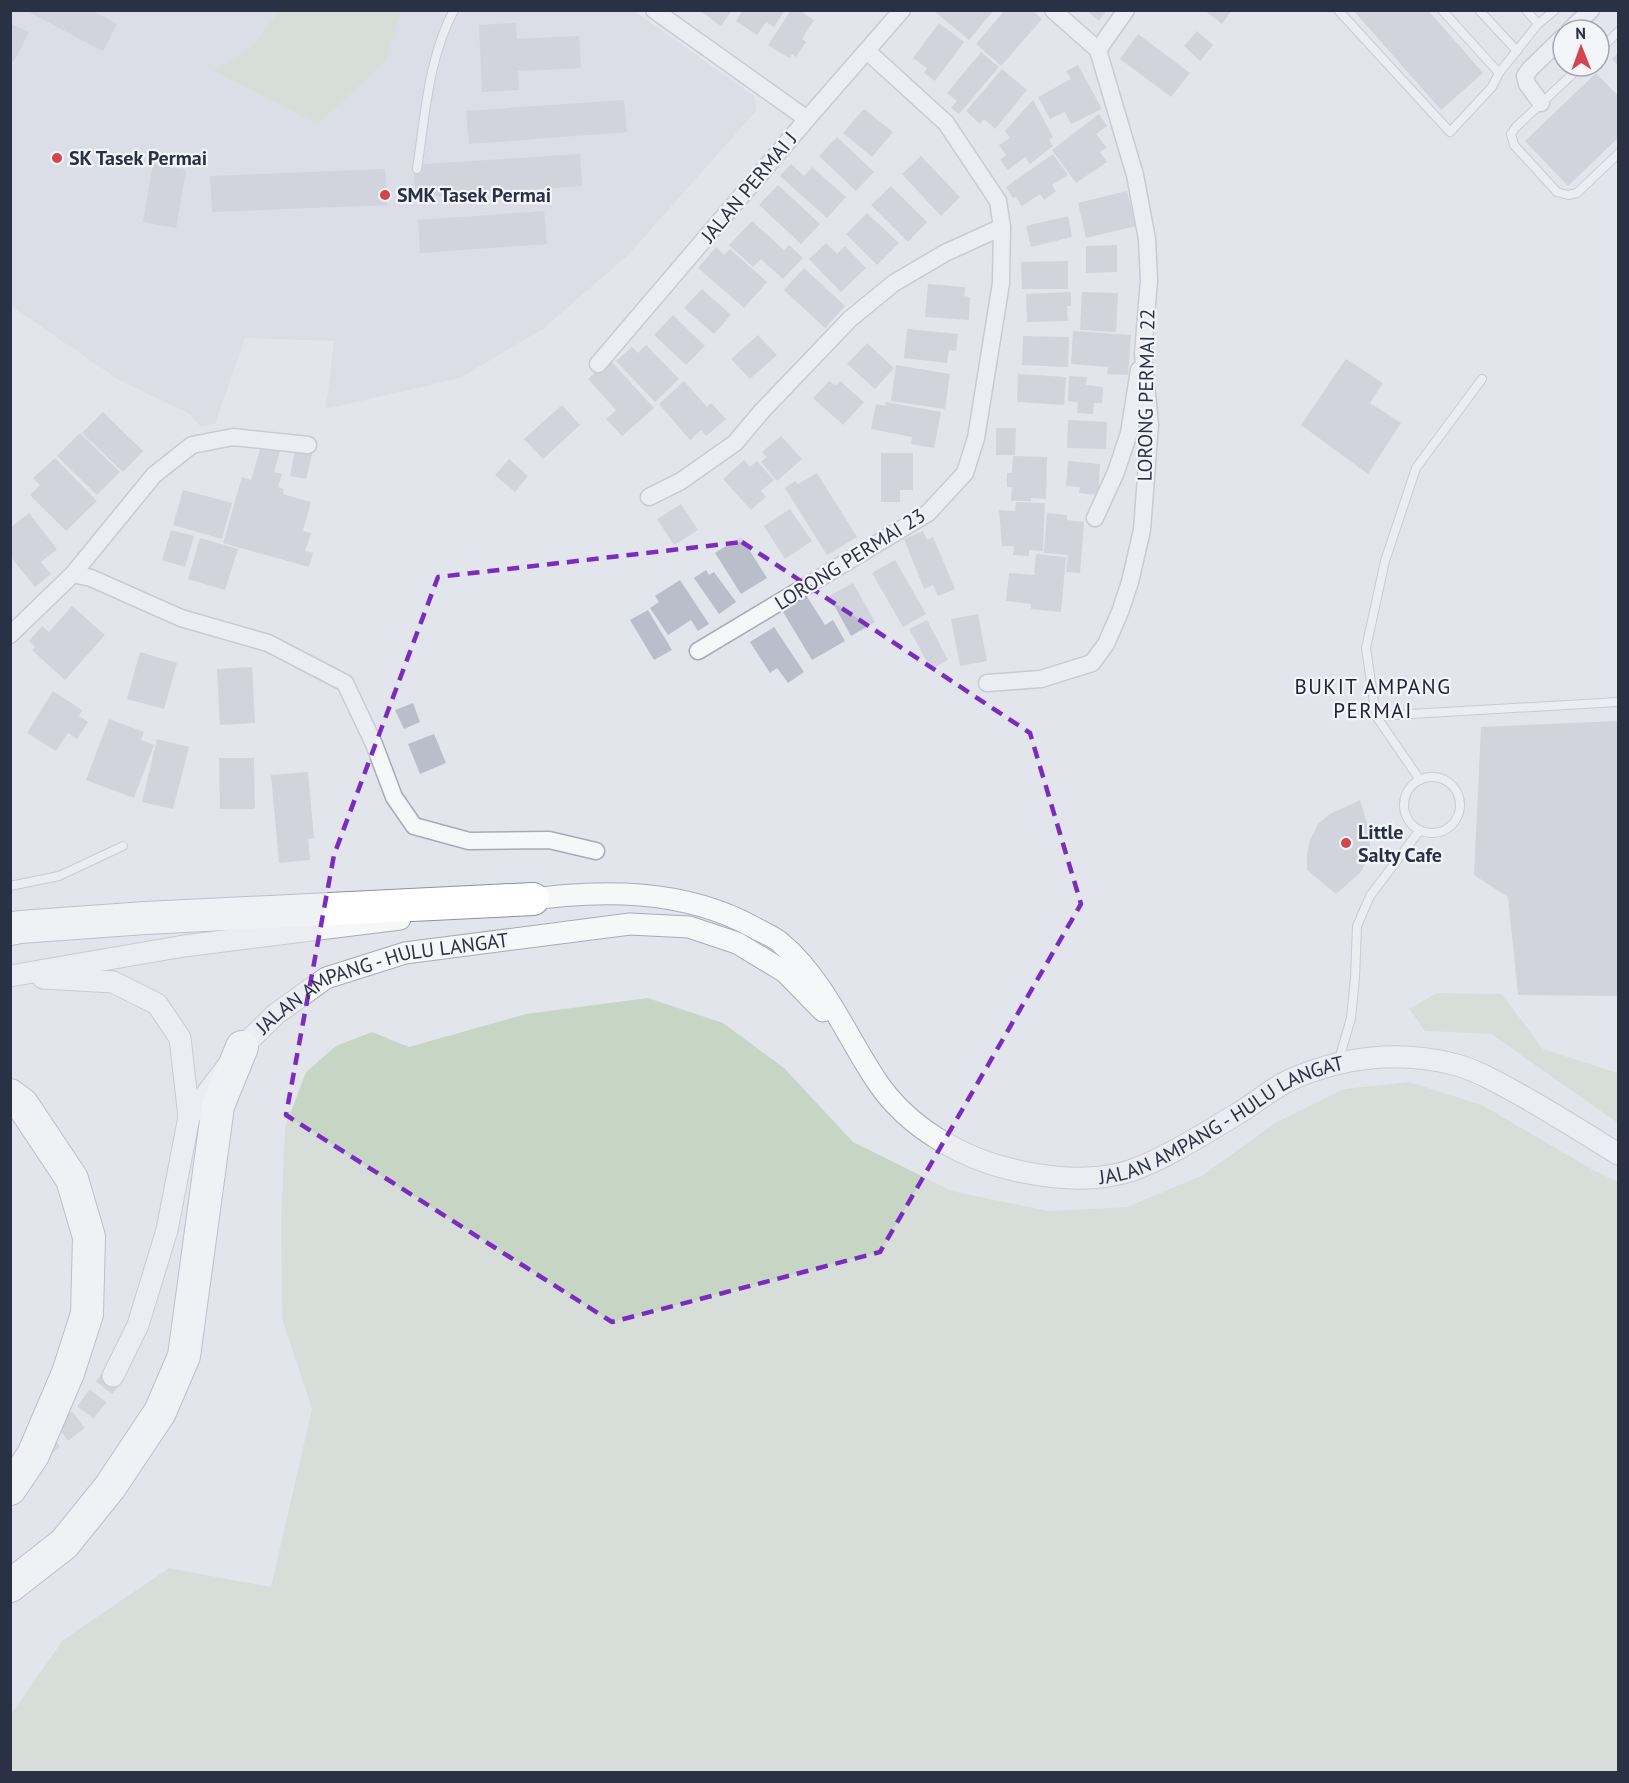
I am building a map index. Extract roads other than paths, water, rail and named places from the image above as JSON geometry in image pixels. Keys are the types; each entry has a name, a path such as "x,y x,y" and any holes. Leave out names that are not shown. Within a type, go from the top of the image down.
{"highway":[{"path":"15,928 145,918 533,899"},
{"path":"10,1586 64,1544 110,1487 160,1412 176,1375 184,1356 218,1107 242,1047"},
{"path":"10,1095 22,1104 72,1179 89,1237 87,1314 68,1373 33,1455 10,1489"}],"street":[{"path":"654,10 807,119"},
{"name":"JALAN PERMAI J","path":"598,364 903,10"},
{"path":"1053,10 1098,50 1126,10"},
{"path":"1541,103 1527,84 1525,76 1551,49"},
{"name":"LORONG PERMAI 22","path":"987,683 1041,680 1092,663 1106,644 1120,612 1130,582 1142,530 1150,424 1143,354 1149,280 1147,239 1135,175 1098,50"},
{"name":"LORONG PERMAI 23","path":"698,651 927,513 965,473 976,438 1001,283 1002,227 998,201 946,123 867,51"},
{"path":"649,497 681,481 735,443 762,411 850,319 894,283 945,253 1002,227"},
{"path":"1095,518 1116,472 1129,433 1143,354"},
{"path":"10,635 73,574 154,475 192,445 233,437 308,445"},
{"path":"73,574 91,578 181,618 268,643 345,683 374,744 394,797 414,826 469,841 549,840 596,851"},
{"name":"JALAN AMPANG - HULU LANGAT","path":"11,976 184,946 344,927 533,899 601,894 651,895 697,904 740,920 781,943 810,974 877,1082 902,1111 934,1137 974,1157 1021,1172 1062,1178 1096,1178 1130,1171 1194,1140 1288,1081 1338,1064 1376,1057 1415,1057 1460,1066 1497,1082 1618,1154"},
{"name":"JALAN AMPANG - HULU LANGAT","path":"113,1376 138,1324 168,1230 189,1118 242,1047 276,1014 326,978 405,953 630,924 689,927 737,943 784,972 852,1041"},
{"path":"11,976 113,982 157,1004 180,1038 189,1118"}],"lane":[{"path":"417,169 436,60 442,35 454,10"},
{"path":"1338,10 1450,132 1492,87 1499,74 1539,24 1555,10"},
{"path":"1442,10 1499,74"},
{"path":"1479,10 1517,51"},
{"path":"1526,10 1539,24"},
{"path":"1568,78 1511,134 1514,145 1557,192 1568,195 1577,193 1618,154"},
{"path":"1420,780 1376,716 1366,648 1386,561 1416,468 1482,379"},
{"path":"1376,716 1618,702"},
{"path":"1429,777 1447,780 1454,787 1461,804 1460,814 1448,829 1429,833 1420,830 1407,818 1404,809 1407,792 1420,780 1429,777"},
{"path":"1338,1064 1351,1018 1357,926 1370,896 1420,830"},
{"path":"10,885 59,876 123,846"}],"tunnel":[{"path":"37,1451 82,1417 113,1376"}],"place":[{"name":"SK Tasek Permai","path":"57,158"},
{"name":"SMK Tasek Permai","path":"385,195"},
{"name":"Little Salty Cafe","path":"1346,843"}],"district":[{"name":"BUKIT AMPANG PERMAI","path":"1373,698"}]}
